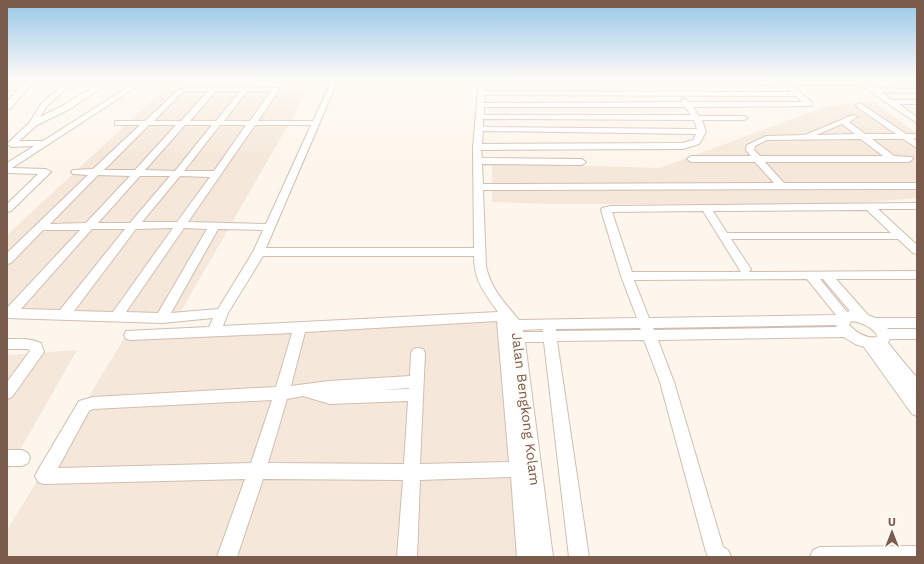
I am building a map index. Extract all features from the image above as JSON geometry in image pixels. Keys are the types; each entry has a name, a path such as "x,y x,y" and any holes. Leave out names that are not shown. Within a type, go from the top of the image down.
{"street":[{"path":"34,123 36,115 43,106"},
{"path":"46,143 11,144 34,123 68,106"},
{"path":"7,167 103,106"},
{"path":"7,260 164,106"},
{"path":"9,313 198,106"},
{"path":"64,314 133,226 178,174 231,106"},
{"path":"116,317 264,106"},
{"path":"214,331 222,313 259,252 323,106"},
{"name":"Jalan Bengkong Kolam","path":"481,106 477,147 482,277 487,288 511,323 526,469 542,557"},
{"path":"519,106 702,132"},
{"path":"549,106 697,118 744,118"},
{"path":"689,106 697,118 702,132"},
{"path":"862,106 917,145"},
{"path":"896,106 917,121"},
{"path":"875,108 917,136"},
{"path":"908,115 917,115"},
{"path":"804,137 853,117"},
{"path":"843,121 892,159"},
{"path":"118,123 315,123"},
{"path":"477,147 675,147 696,142 702,132"},
{"path":"782,186 758,159 749,146 766,138 917,136"},
{"path":"691,159 909,159"},
{"path":"478,161 582,162"},
{"path":"7,170 46,172 7,209"},
{"path":"76,172 216,174"},
{"path":"478,187 917,186"},
{"path":"721,557 715,552 667,382 627,276 606,210 611,208 917,206"},
{"path":"705,207 745,269"},
{"path":"870,207 917,251"},
{"path":"40,227 181,225 270,227"},
{"path":"162,318 214,226"},
{"path":"724,236 901,236"},
{"path":"259,252 480,252"},
{"path":"826,275 868,321 881,329 877,339"},
{"path":"627,276 917,275"},
{"path":"811,276 845,323 860,340 917,334"},
{"path":"9,313 162,318 222,313"},
{"path":"845,323 850,316 868,321 917,323"},
{"path":"511,323 526,469 527,557"},
{"path":"131,335 300,327 511,323 550,330 647,329 845,323"},
{"path":"227,557 258,471 283,393 300,327"},
{"path":"550,330 579,557"},
{"path":"877,339 917,389"},
{"path":"877,339 917,409"},
{"path":"7,344 30,344 36,347 37,352 7,393"},
{"path":"407,557 418,353"},
{"path":"416,388 330,398 304,391 100,402 84,406 44,476 258,471 412,472 526,469"},
{"path":"820,557 917,556"}],"shaded area":[{"path":"146,106 299,106 180,313 7,311 7,235"},
{"path":"826,106 880,106 917,133 917,198 842,204 551,204 492,202 492,163 660,168"},
{"path":"504,319 533,557 7,557 7,530 128,332"},
{"path":"77,350 7,473 7,355"}]}
